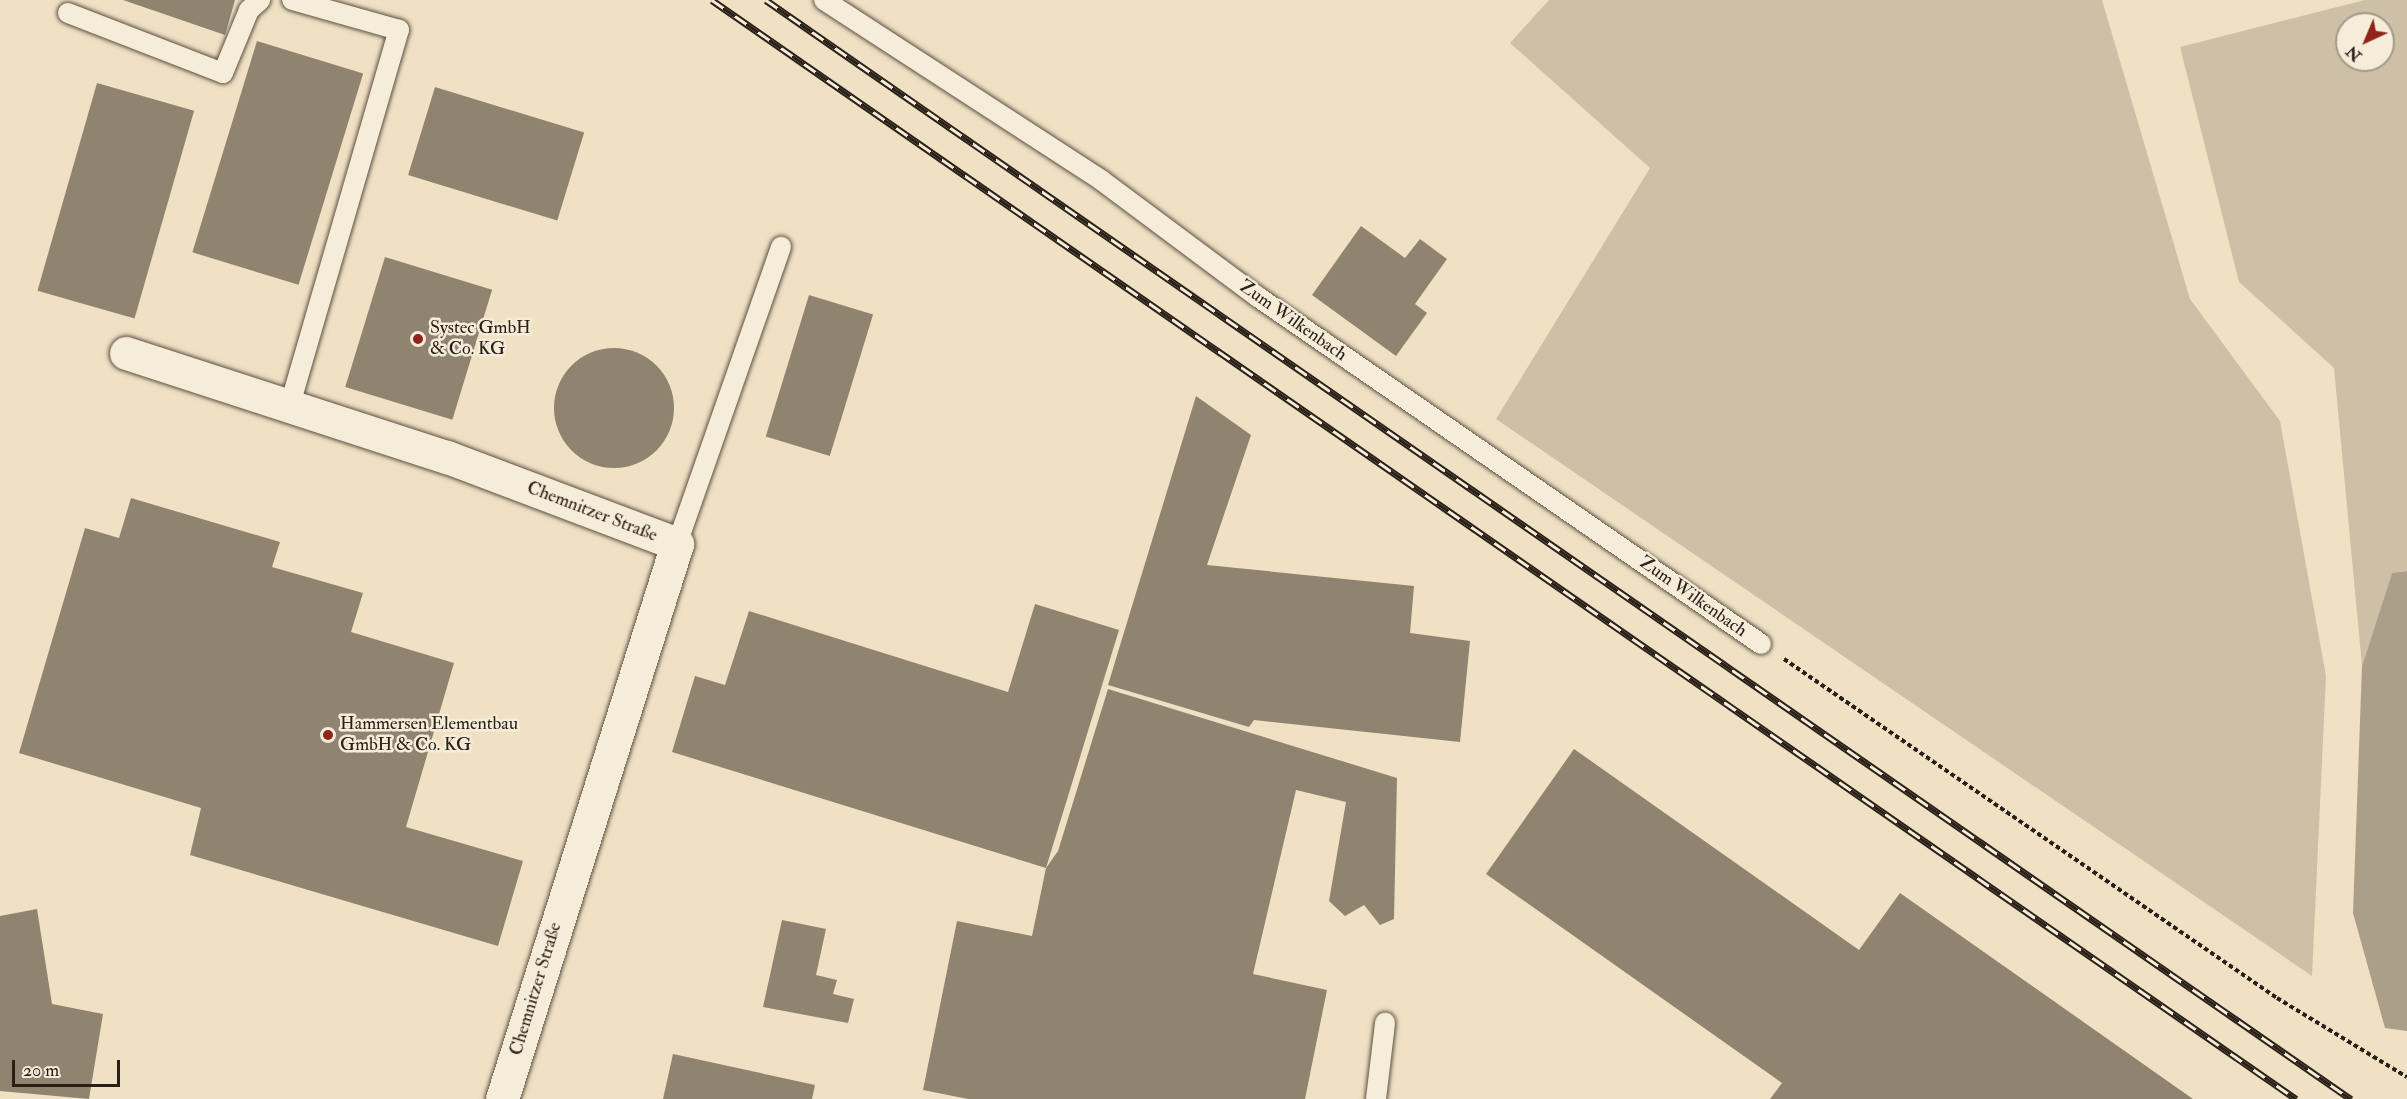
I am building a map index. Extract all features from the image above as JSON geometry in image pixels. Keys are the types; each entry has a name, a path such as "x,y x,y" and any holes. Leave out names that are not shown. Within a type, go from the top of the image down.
{"street":[{"name":"Chemnitzer Straße","path":"126,353 289,408 447,457 677,544 502,1099"}],"lane":[{"path":"68,13 223,74 249,10 260,0"},
{"path":"289,408 399,30 292,0"},
{"name":"Zum Wilkenbach","path":"824,0 1101,180 1258,297 1761,644"},
{"path":"677,544 781,247"},
{"path":"1376,1099 1385,1023"}],"path":[{"path":"1761,644 2277,998 2407,1077"}],"shaded area":[{"path":"1549,0 2102,0 2190,299 2280,421 2326,676 2312,976 1496,419 1650,168 1510,43"},
{"path":"2365,0 2407,0 2407,571 2392,573 2362,666 2334,368 2239,282 2180,47"},
{"path":"2407,571 2407,1031 2385,1028 2353,913 2362,666 2392,573"}],"building":[{"path":"123,0 235,0 225,35"},
{"path":"257,41 363,73 299,285 192,252"},
{"path":"97,83 194,111 135,318 37,291"},
{"path":"435,87 584,133 557,221 408,175"},
{"path":"1361,226 1405,258 1420,239 1447,259 1415,304 1427,313 1396,356 1312,295"},
{"name":"Systec GmbH & Co. KG","path":"385,257 492,290 452,420 345,387"},
{"path":"809,295 873,315 830,456 766,437"},
{"path":"614,348 637,352 657,365 670,385 674,408 670,431 657,451 637,464 614,468 591,464 571,451 558,431 554,408 558,385 571,365 591,352"},
{"path":"1196,396 1251,435 1207,565 1414,586 1410,633 1470,641 1460,742 1254,720 1249,727 1108,685"},
{"path":"131,498 280,542 272,567 363,593 351,632 454,663 406,827 523,861 498,946 190,855 201,808 19,753 85,528 119,538"},
{"path":"1035,604 1119,630 1046,868 672,752 695,676 725,685 749,611 1008,692"},
{"path":"1108,689 1397,778 1394,919 1380,925 1364,905 1345,916 1329,901 1346,802 1296,790 1253,974 1327,990 1305,1099 968,1099 923,1090 957,921 1032,936 1046,868 1058,851"},
{"path":"1574,749 1859,950 1900,893 2193,1099 1770,1099 1782,1083 1486,874"},
{"path":"37,909 52,1004 103,1014 89,1099 0,1091 0,916"},
{"path":"782,920 826,929 816,975 837,980 833,994 854,999 848,1023 763,1007"},
{"path":"673,1054 815,1085 812,1099 663,1099"}],"railway":[{"path":"712,0 2296,1099"},
{"path":"766,0 2351,1099"}],"place":[{"name":"Systec GmbH & Co. KG","path":"418,339"},
{"name":"Hammersen Elementbau GmbH & Co. KG","path":"328,735"}]}
